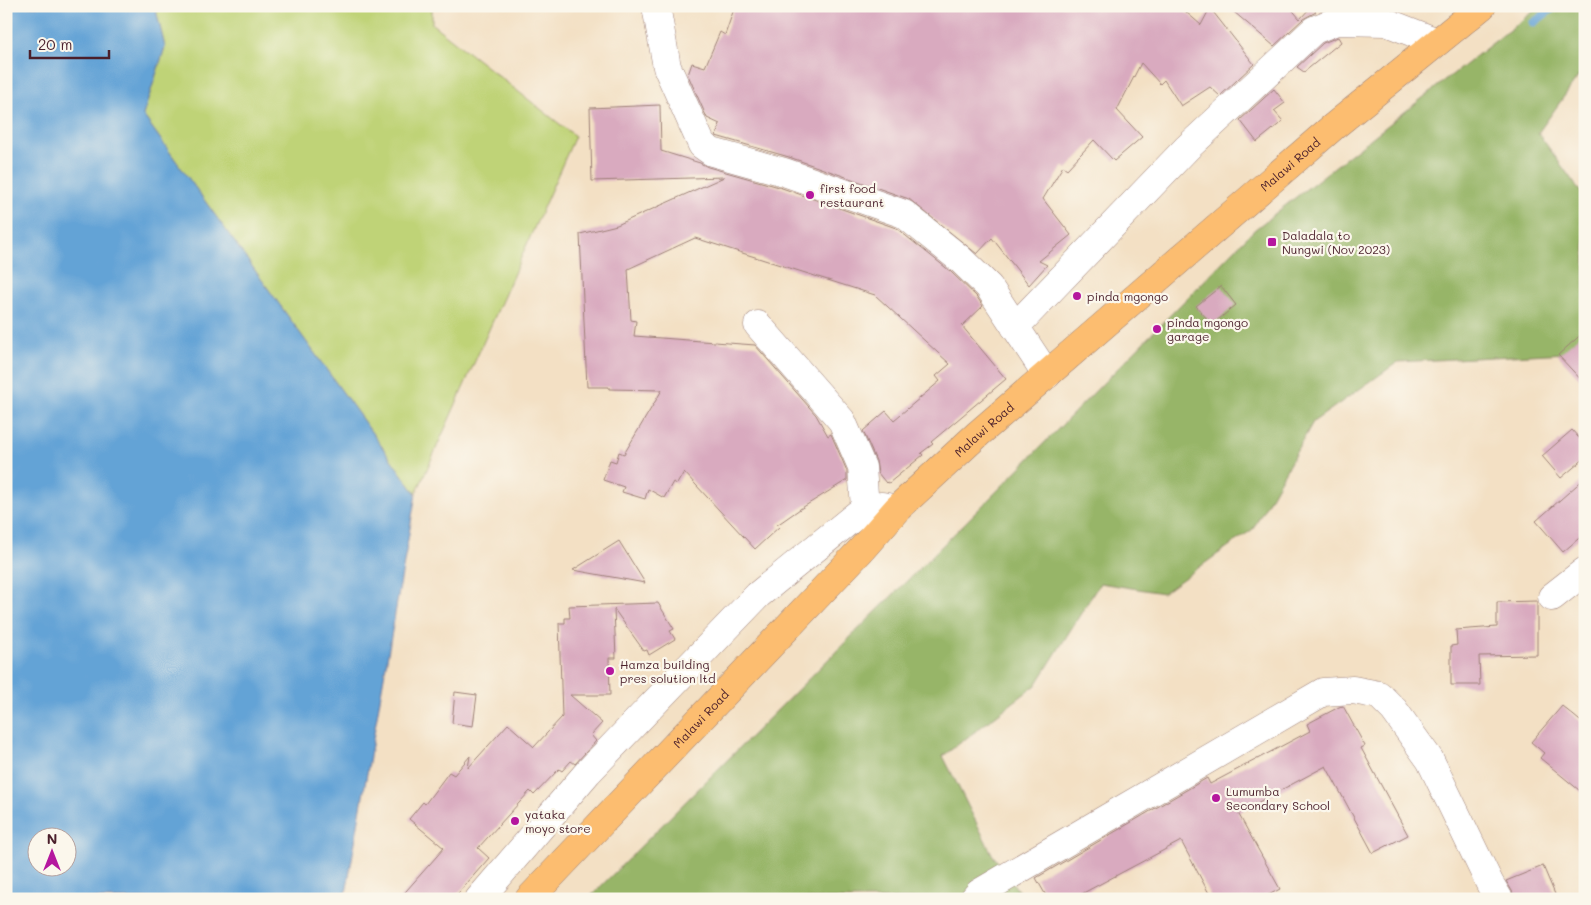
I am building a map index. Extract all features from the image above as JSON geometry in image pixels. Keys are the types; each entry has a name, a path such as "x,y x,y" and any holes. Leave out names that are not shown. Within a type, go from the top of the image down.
{"main road":[{"name":"Malawi Road","path":"529,899 861,550 897,509 978,434 1332,126 1482,6"}],"street":[{"path":"656,6 667,67 702,145 712,152 784,172 904,214 960,259 989,287 1046,375"},
{"path":"1015,327 1187,148 1314,30 1336,21 1386,22 1437,42"},
{"path":"758,325 842,421 862,467 865,508"},
{"path":"479,899 588,772 758,595 865,508 882,506 897,509"},
{"path":"1552,597 1585,571"},
{"path":"980,897 1323,692 1352,690 1379,695 1394,710 1430,760 1499,899"}],"green space":[{"path":"155,6 432,6 432,24 575,136 416,494 143,115 165,47"},
{"path":"1540,6 1585,6 1585,67 1538,133 1585,198 1585,352 1398,362 1313,422 1253,529 1163,593 1100,583 1036,685 943,756 992,854 1024,899 588,899 997,491 1254,230"}],"water":[{"path":"6,6 155,6 165,47 143,115 416,494 345,899 6,899"}],"building":[{"path":"735,6 1179,6 1201,25 1210,8 1254,64 1220,96 1210,87 1181,106 1164,80 1160,84 1141,63 1117,110 1142,137 1114,161 1094,140 1067,169 1063,166 1043,199 1071,235 1039,261 1047,265 1029,285 992,238 977,254 909,199 789,157 716,136 720,124 707,118 688,75 692,63 705,67 720,32 725,35"},
{"path":"1227,6 1289,6 1300,19 1311,7 1316,12 1303,19 1274,46"},
{"path":"1338,37 1341,42 1304,72 1297,67 1323,43"},
{"path":"1274,89 1285,103 1274,111 1283,121 1257,142 1240,120"},
{"path":"660,105 661,151 708,167 779,187 896,228 950,271 977,297 983,306 962,326 1006,379 931,442 933,444 921,453 923,455 889,483 886,483 878,473 876,461 863,431 886,411 894,420 940,381 936,376 950,364 875,295 695,238 628,269 631,320 636,321 634,336 755,345 816,415 828,436 831,434 847,471 847,480 777,525 779,527 755,549 684,472 677,484 673,482 664,498 648,489 645,499 622,492 624,487 603,480 610,460 616,462 619,452 624,454 662,390 587,387 580,234 617,225 724,177 592,181 590,108"},
{"path":"1221,286 1236,305 1212,325 1196,306"},
{"path":"1585,331 1585,384 1558,355"},
{"path":"1572,430 1585,445 1585,458 1561,478 1542,456"},
{"path":"1585,478 1585,533 1563,552 1536,521"},
{"path":"619,541 645,583 573,570"},
{"path":"1537,601 1537,655 1479,656 1480,685 1451,685 1451,646 1457,645 1456,630 1497,627 1497,602"},
{"path":"658,603 674,629 670,631 675,639 649,655 647,650 644,651 614,609 616,658 609,658 610,695 570,695 602,723 591,735 596,741 575,764 571,761 562,771 559,769 534,795 530,791 478,848 489,858 453,899 399,899 444,848 409,819 423,802 425,804 449,772 454,775 470,756 468,768 508,724 534,747 562,717 559,623 565,623 565,618 570,618 569,606"},
{"path":"455,692 477,695 473,726 452,723"},
{"name":"Lumumba Secondary School","path":"1343,706 1365,746 1361,748 1408,835 1373,853 1326,766 1238,813 1280,889 1261,899 1212,899 1181,841 1072,899 1048,899 1036,878 1207,778 1210,784 1310,731 1307,724"},
{"path":"1562,706 1585,725 1585,795 1540,758 1544,753 1531,742"},
{"path":"1543,866 1557,899 1515,899 1506,881"}],"waterway":[{"path":"1533,23 1556,6"}],"place":[{"name":"first food restaurant","path":"810,195"},
{"name":"Daladala to Nungwi (Nov 2023)","path":"1272,242"},
{"name":"pinda mgongo","path":"1077,296"},
{"name":"pinda mgongo garage","path":"1157,329"},
{"name":"Hamza building pres solution ltd","path":"610,671"},
{"name":"Lumumba Secondary School","path":"1216,798"},
{"name":"yataka moyo store","path":"515,821"}]}
